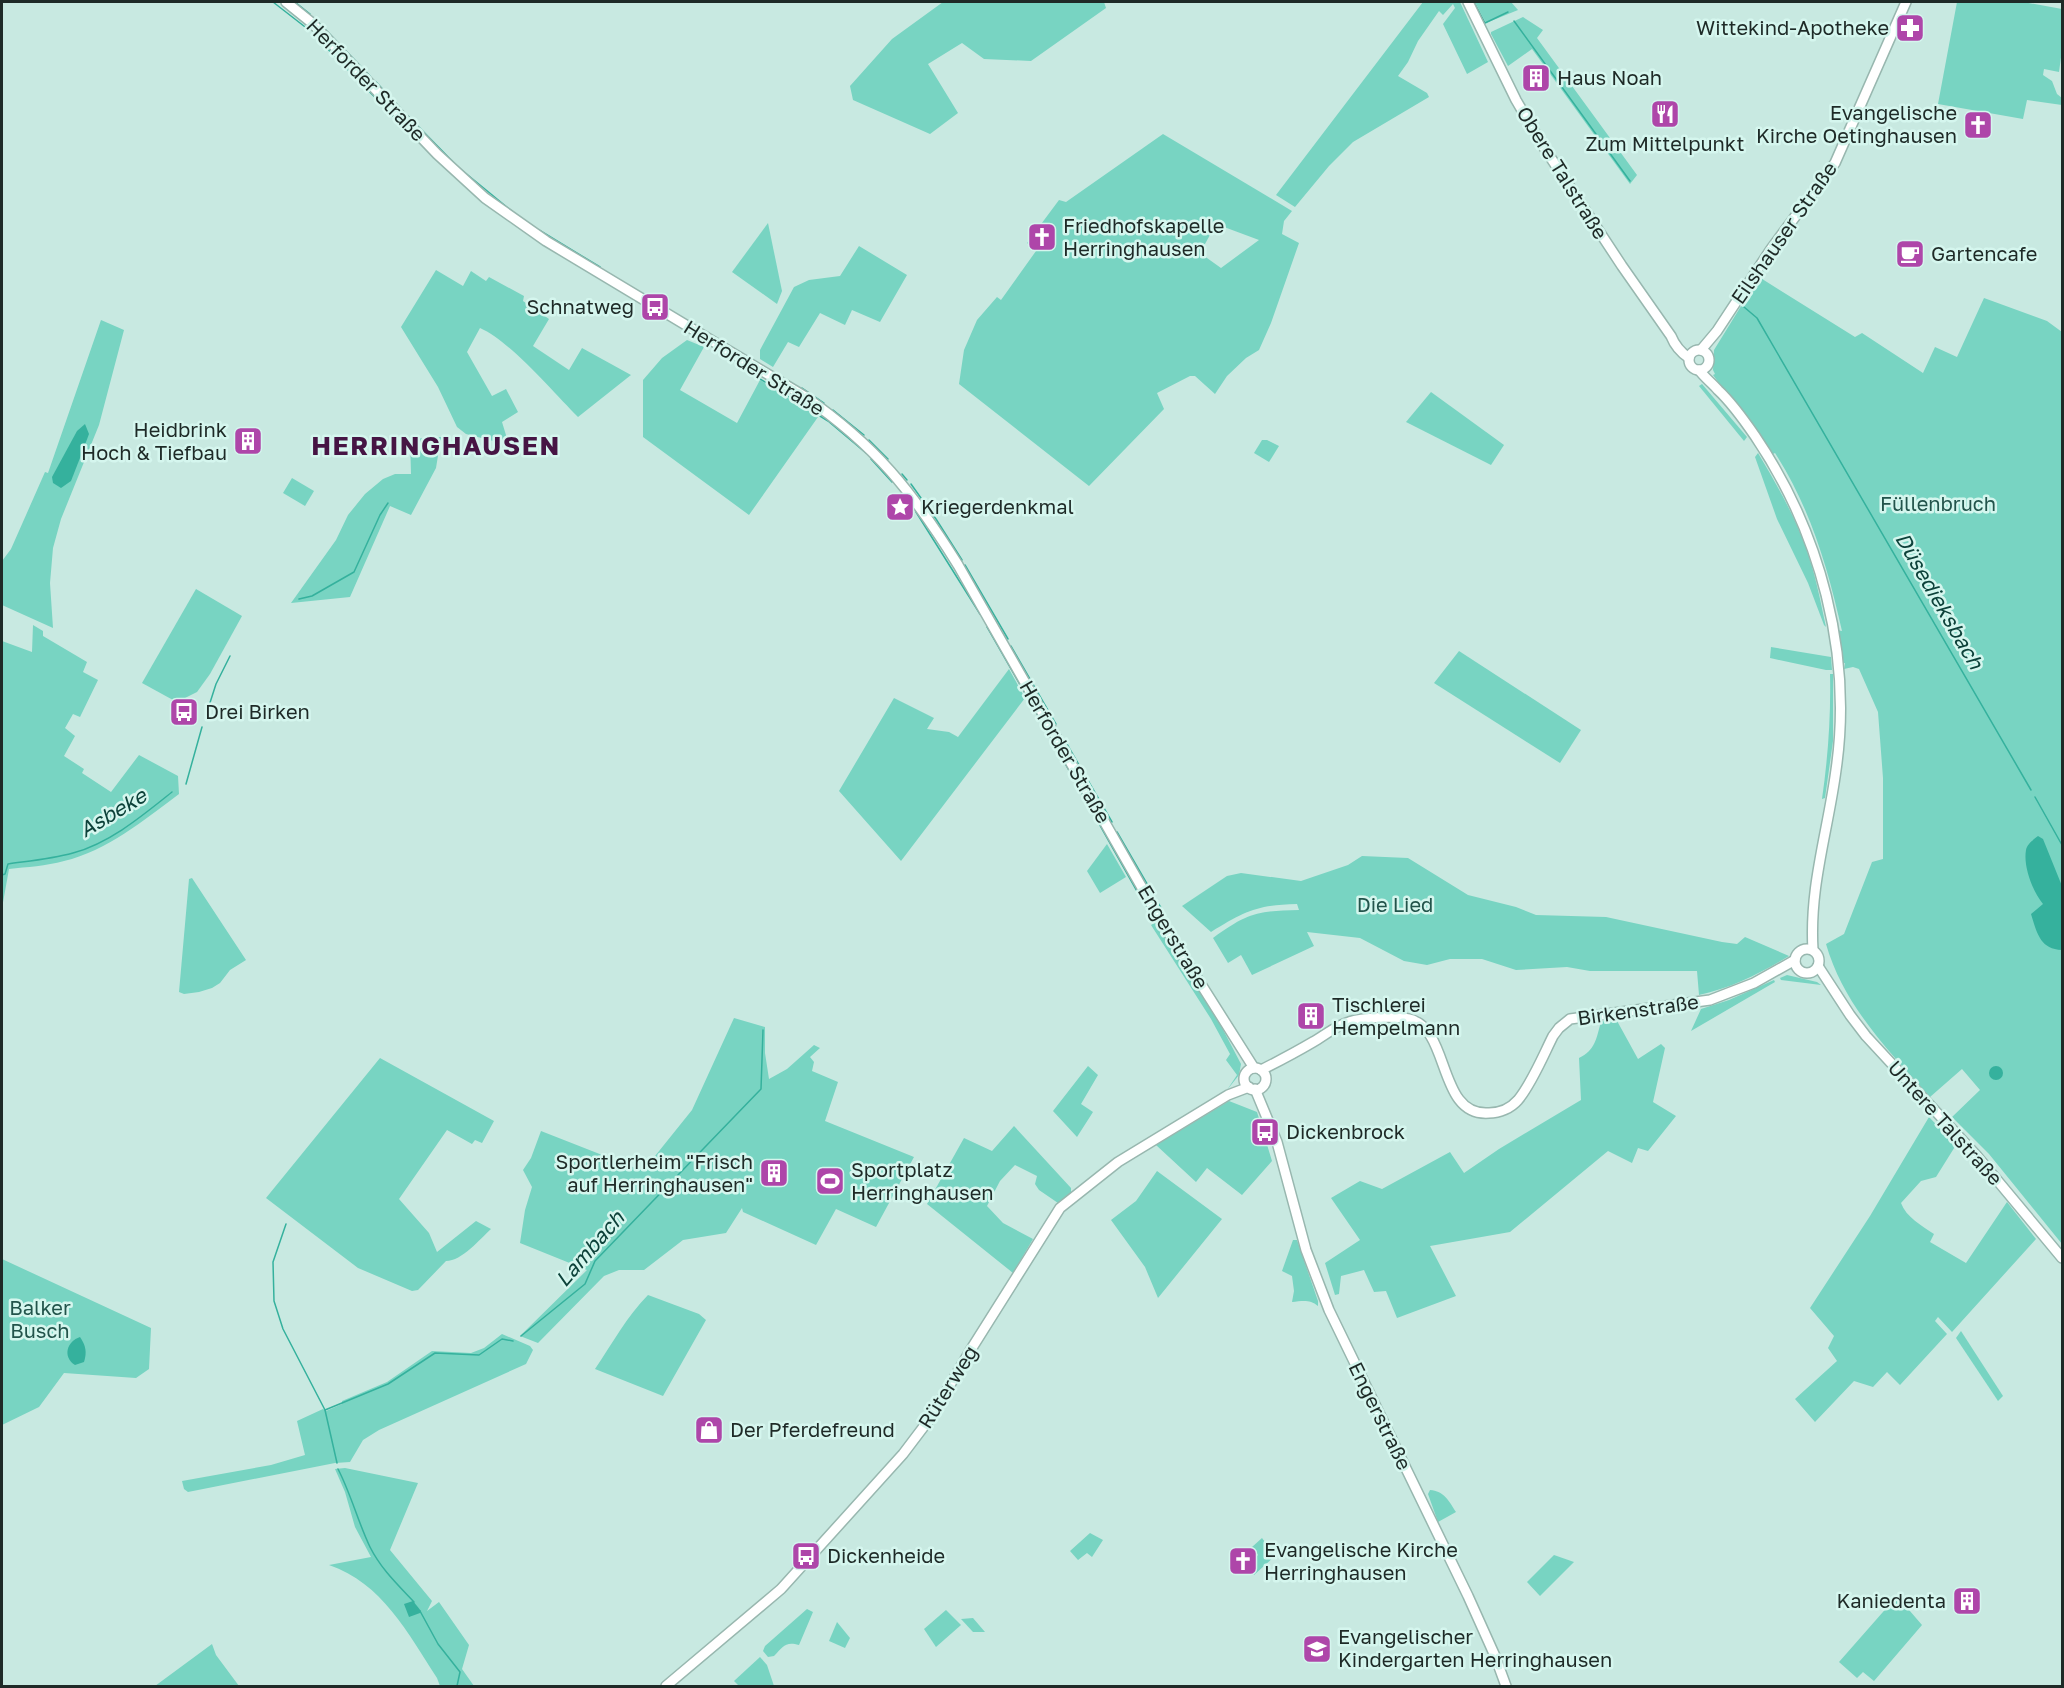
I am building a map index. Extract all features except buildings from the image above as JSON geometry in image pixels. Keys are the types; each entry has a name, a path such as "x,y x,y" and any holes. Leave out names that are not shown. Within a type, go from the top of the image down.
{"street":[{"name":"Herforder Straße","path":"286,2 312,23 437,154 485,198 546,241 804,396 842,423 884,462 926,514 958,565 1112,834"},
{"name":"Obere Talstraße","path":"1468,2 1513,94 1543,146 1671,336 1697,353 1691,366 1703,368"},
{"name":"Eilshauser Straße","path":"1697,353 1717,331 1771,249 1834,163 1906,2"},
{"path":"1697,353 1709,360 1703,368 1756,438 1792,499 1813,552 1834,632 1839,672 1840,729 1837,768 1816,872 1809,950"},
{"name":"Engerstraße","path":"1112,834 1161,921 1235,1040 1255,1079 1275,1137 1306,1250 1329,1310 1472,1604 1506,1686"},
{"path":"1809,950 1819,957 1815,969 1803,972 1796,964 1798,953 1809,950"},
{"name":"Birkenstraße","path":"1255,1079 1350,1021 1403,1018 1420,1024 1428,1032 1459,1100 1473,1111 1492,1113 1508,1108 1518,1101 1553,1036 1570,1019 1710,1000 1796,964"},
{"name":"Untere Talstraße","path":"1815,969 1831,986 1866,1036 1977,1156 2062,1258"},
{"name":"Rüterweg","path":"666,1686 781,1589 903,1454 931,1417 1060,1208 1118,1162 1255,1079"}],"green space":[{"path":"943,2 1104,2 1106,8 1031,61 984,59 962,43 928,64 958,113 930,134 853,100 850,86 892,39"},
{"path":"1423,2 1460,2 1488,62 1467,74 1443,24 1455,8 1453,4 1443,15 1439,11 1398,76 1427,93 1429,97 1353,142 1329,166 1295,207 1276,195"},
{"path":"1475,2 1511,2 1518,10 1486,23"},
{"path":"1957,2 2023,2 2062,9 2062,50 2059,72 2044,69 2043,75 2052,81 2057,94 2062,98 2062,105 2027,100 2023,119 1938,104"},
{"path":"1523,17 1543,30 1537,38 1637,175 1630,184 1532,49 1508,66 1491,32"},
{"path":"1163,134 1292,211 1284,221 1282,234 1299,243 1259,350 1246,358 1227,376 1215,394 1195,376 1190,376 1157,393 1164,409 1089,486 959,384 964,350 977,320 997,297 1001,300 1036,251 1027,243 1059,200 1066,202","holes":["1216,224 1259,240 1221,268 1200,253"]},
{"path":"768,223 782,291 777,304 732,272"},
{"path":"859,246 907,275 880,322 852,310 845,325 820,313 799,347 788,342 773,367 760,359 760,350 794,287 809,280 840,276"},
{"path":"436,270 463,286 471,271 486,281 489,277 524,296 523,301 549,319 533,346 569,370 582,348 631,375 578,417 518,355 480,328 467,352 492,396 506,389 518,412 502,422 509,445 466,434 457,427 438,387 401,327"},
{"name":"Füllenbruch","path":"1759,277 1855,337 1862,333 1923,373 1935,347 1957,357 1984,298 2047,321 2062,332 2062,1244 1989,1154 1952,1117 1980,1090 1962,1069 1930,1097 1883,1044 1856,1007 1834,966 1826,944 1844,934 1872,862 1883,859 1883,778 1878,712 1859,669 1853,667 1844,669 1845,663 1841,664 1837,630 1842,631 1837,607 1824,561 1798,495 1775,453 1771,455 1713,375 1715,374 1713,370 1714,350"},
{"path":"101,320 124,330 99,425 61,519 53,548 50,583 53,628 2,605 2,561 11,549 45,472 48,473"},
{"path":"687,340 704,347 680,390 737,423 760,380 818,417 749,515 643,437 643,380 662,358"},
{"path":"1702,384 1747,437 1744,441 1699,386"},
{"path":"1431,392 1504,445 1491,465 1406,422"},
{"path":"441,437 436,468 411,515 390,506 350,597 291,603 336,540 348,515 365,494 383,479 395,474 411,474 410,439"},
{"path":"1262,440 1279,446 1269,462 1254,453"},
{"path":"1758,453 1784,498 1805,545 1826,627 1777,519 1755,457"},
{"path":"292,478 314,491 305,506 283,493"},
{"path":"196,589 242,616 210,674 197,692 181,700 173,700 142,683"},
{"path":"33,625 43,631 43,636 87,662 83,672 98,680 80,717 73,714 65,728 75,736 64,756 84,769 82,773 111,792 139,755 178,776 179,794 124,834 95,850 57,863 9,869 2,908 2,641 32,652"},
{"path":"1771,647 1831,657 1832,670 1770,658"},
{"path":"1459,651 1581,730 1560,763 1434,683"},
{"path":"1009,669 1025,698 901,861 839,791 894,698 934,718 927,729 949,732 958,737"},
{"path":"1830,674 1833,674 1833,741 1825,798 1822,799 1829,736"},
{"path":"1107,844 1126,877 1100,893 1087,871"},
{"name":"Die Lied","path":"1362,856 1408,858 1468,895 1516,907 1536,915 1606,917 1737,944 1745,937 1789,956 1746,979 1699,995 1697,971 1590,971 1567,967 1516,970 1482,959 1450,959 1427,965 1404,961 1360,938 1307,932 1314,946 1252,975 1241,955 1228,963 1213,938 1244,918 1272,911 1299,910 1297,904 1252,910 1211,932 1182,906 1227,876 1241,873 1301,881 1348,865"},
{"path":"192,878 246,960 230,970 220,983 212,988 184,994 179,992 189,879"},
{"path":"1156,922 1218,1020 1241,1064 1239,1075 1227,1090 1237,1075 1226,1060 1230,1054 1211,1019 1151,925"},
{"path":"1787,975 1821,985 1781,980 1780,978"},
{"path":"1774,980 1775,982 1691,1031 1701,1009 1729,1000"},
{"path":"734,1018 765,1027 765,1053 769,1079 787,1069 814,1045 820,1048 810,1057 814,1062 812,1071 838,1082 825,1121 914,1157 876,1227 836,1209 816,1245 743,1212 742,1208 726,1233 683,1240 644,1270 619,1270 604,1276 538,1343 520,1336 587,1270 520,1243 525,1210 532,1187 523,1170 531,1158 541,1131 643,1171 692,1110"},
{"path":"1616,1019 1638,1059 1661,1044 1665,1048 1653,1102 1676,1116 1648,1151 1638,1148 1632,1163 1608,1151 1510,1232 1430,1246 1456,1296 1397,1318 1386,1291 1374,1292 1364,1270 1341,1276 1339,1294 1335,1295 1325,1263 1360,1240 1331,1198 1360,1181 1382,1189 1450,1152 1464,1173 1499,1149 1581,1100 1579,1058 1589,1052 1592,1047 1601,1021"},
{"path":"380,1058 494,1121 482,1143 475,1140 472,1144 447,1130 399,1199 429,1233 437,1252 476,1221 491,1229 464,1254 446,1261 418,1290 412,1291 358,1268 266,1198"},
{"path":"1088,1066 1098,1075 1081,1104 1093,1112 1077,1137 1053,1111"},
{"path":"1229,1101 1257,1112 1272,1161 1242,1195 1207,1168 1196,1182 1156,1145"},
{"path":"1929,1117 1956,1145 1936,1177 1921,1181 1901,1203 1910,1217 1934,1234 1930,1242 1966,1263 2007,1202 2036,1239 1952,1332 1938,1317 1935,1321 1947,1334 1900,1385 1887,1372 1873,1387 1854,1381 1815,1422 1795,1399 1837,1361 1828,1348 1834,1336 1810,1308 1870,1216"},
{"path":"1014,1126 1071,1188 1071,1193 1058,1203 1039,1190 1035,1184 1037,1176 1015,1165 1000,1181 987,1206 1003,1223 1033,1239 1013,1273 927,1204 964,1138 992,1151"},
{"path":"1157,1171 1222,1219 1158,1298 1145,1267 1111,1220 1136,1201"},
{"path":"1293,1240 1297,1240 1318,1306 1309,1301 1292,1302 1294,1291 1292,1276 1282,1271"},
{"name":"Balker Busch","path":"2,1259 151,1328 149,1369 136,1378 64,1373 39,1407 2,1425"},
{"path":"648,1295 699,1314 706,1320 663,1396 595,1369 626,1321"},
{"path":"1961,1331 2003,1396 1998,1401 1956,1338"},
{"path":"502,1334 530,1346 533,1350 526,1364 379,1430 363,1440 350,1462 188,1492 184,1489 182,1481 271,1465 305,1455 297,1421 323,1409 326,1411 342,1404 342,1401 387,1382 432,1351 471,1353 484,1348"},
{"path":"345,1468 418,1483 390,1550 432,1601 427,1611 439,1602 469,1645 462,1669 474,1686 440,1686 392,1611 364,1584 348,1573 329,1565 371,1557 355,1527 345,1492 335,1469"},
{"path":"1430,1490 1443,1494 1456,1512 1438,1522 1428,1494"},
{"path":"1090,1533 1103,1540 1092,1557 1087,1553 1078,1560 1070,1551"},
{"path":"1262,1538 1275,1556 1254,1575 1247,1565 1258,1555 1252,1547"},
{"path":"1554,1555 1574,1562 1540,1596 1527,1582"},
{"path":"1897,1596 1922,1625 1874,1681 1863,1672 1857,1678 1839,1662"},
{"path":"807,1609 813,1612 799,1645 787,1644 774,1656 768,1657 763,1651 765,1646"},
{"path":"946,1610 961,1625 936,1647 924,1629"},
{"path":"973,1618 985,1632 973,1632 961,1619"},
{"path":"837,1622 850,1638 845,1648 829,1641"},
{"path":"212,1644 216,1655 239,1686 155,1686"},
{"path":"760,1657 767,1665 774,1686 739,1686 734,1681"}],"shaded area":[{"path":"85,424 89,434 80,458 71,481 61,488 53,483 52,477 77,431"},
{"path":"2038,836 2043,839 2062,886 2062,950 2049,947 2044,943 2031,914 2043,904 2032,886 2025,857 2030,842"},
{"path":"1993,1066 1999,1066 2003,1073 1999,1080 1993,1080 1989,1076 1989,1070"},
{"path":"80,1337 84,1343 85,1358 84,1362 75,1365 67,1354 72,1342"},
{"path":"413,1601 421,1611 409,1617 404,1604"}],"waterway":[{"path":"273,2 309,30"},
{"path":"295,2 310,14"},
{"name":"Düsedieksbach","path":"1474,2 1485,23 1508,12"},
{"name":"Düsedieksbach","path":"1514,21 1630,181"},
{"path":"319,23 370,76"},
{"path":"314,35 405,128"},
{"path":"376,82 402,110"},
{"path":"407,115 458,167 519,217"},
{"path":"539,230 600,267"},
{"name":"Düsedieksbach","path":"1744,307 1757,318 2031,790"},
{"path":"752,374 828,421 866,453"},
{"path":"802,388 824,403"},
{"path":"833,410 864,435"},
{"path":"869,440 888,459"},
{"path":"871,459 892,482"},
{"path":"902,474 907,480"},
{"path":"911,484 962,560"},
{"name":"Asbeke","path":"299,599 312,596 354,572 380,515 388,503"},
{"path":"916,512 980,614"},
{"path":"965,565 1008,639"},
{"path":"987,627 1045,728"},
{"path":"1011,646 1056,724"},
{"name":"Asbeke","path":"207,712 216,684 230,656"},
{"name":"Asbeke","path":"186,784 202,727"},
{"path":"1064,739 1112,822"},
{"path":"1052,740 1143,902"},
{"name":"Asbeke","path":"2,875 5,874 8,864 65,855 100,843 125,828 172,792"},
{"name":"Düsedieksbach","path":"2035,797 2062,845"},
{"path":"1117,832 1161,908"},
{"name":"Lambach","path":"521,1336 585,1284 595,1261 761,1089 763,1030"},
{"path":"286,1224 273,1262 274,1301 283,1329 325,1410 337,1463"},
{"name":"Lambach","path":"325,1410 388,1384 435,1353 479,1355 502,1339 513,1341"},
{"name":"Lambach","path":"338,1469 374,1555 414,1602"},
{"name":"Lambach","path":"420,1611 438,1644 460,1672 457,1686"}],"place":[{"name":"Wittekind-Apotheke","path":"1910,28"},
{"name":"Haus Noah","path":"1536,78"},
{"name":"Zum Mittelpunkt","path":"1665,114"},
{"name":"Evangelische Kirche Oetinghausen","path":"1978,125"},
{"name":"Friedhofskapelle Herringhausen","path":"1042,237"},
{"name":"Gartencafe","path":"1910,254"},
{"name":"Schnatweg","path":"655,307"},
{"name":"Heidbrink Hoch & Tiefbau","path":"248,441"},
{"name":"Kriegerdenkmal","path":"900,507"},
{"name":"Drei Birken","path":"184,712"},
{"name":"Tischlerei Hempelmann","path":"1311,1016"},
{"name":"Dickenbrock","path":"1265,1132"},
{"name":"Sportlerheim \"Frisch auf Herringhausen\"","path":"774,1173"},
{"name":"Sportplatz Herringhausen","path":"830,1181"},
{"name":"Der Pferdefreund","path":"709,1430"},
{"name":"Dickenheide","path":"806,1556"},
{"name":"Evangelische Kirche Herringhausen","path":"1243,1561"},
{"name":"Kaniedenta","path":"1967,1601"},
{"name":"Evangelischer Kindergarten Herringhausen","path":"1317,1649"}],"district":[{"name":"HERRINGHAUSEN","path":"436,446"}]}
